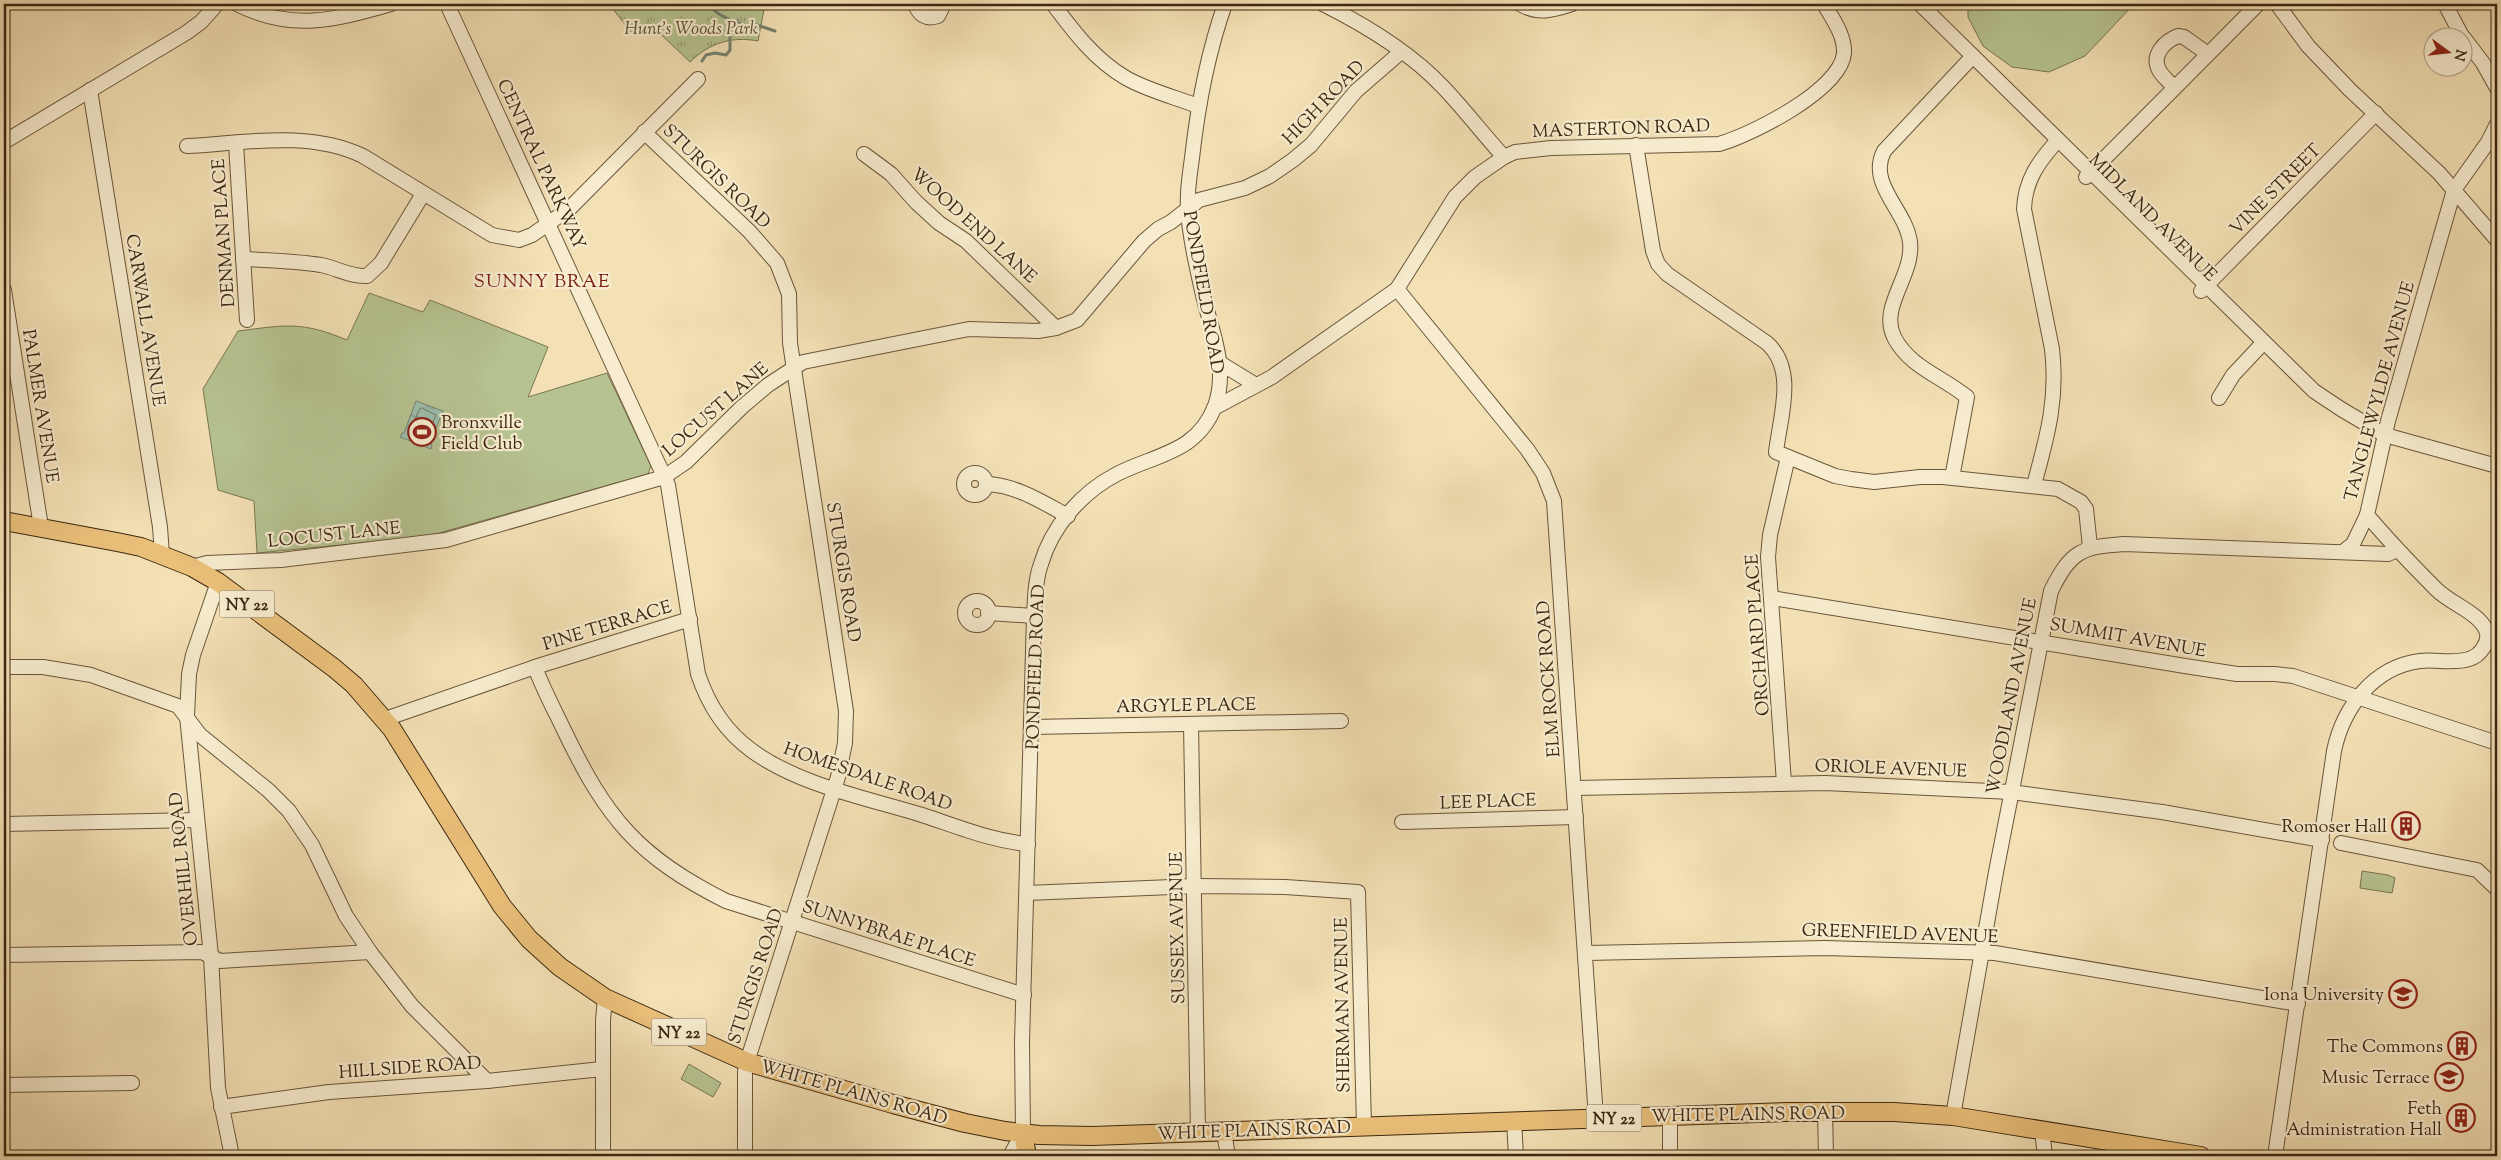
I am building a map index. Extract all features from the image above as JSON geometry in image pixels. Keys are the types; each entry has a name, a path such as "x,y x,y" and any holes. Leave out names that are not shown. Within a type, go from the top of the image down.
{"main road":[{"name":"NY 22","path":"4,521 118,542 162,555 192,567 218,582 354,685 385,719"},
{"name":"WHITE PLAINS ROAD","path":"385,719 502,906 529,939 560,967 605,998 747,1062 973,1125 1023,1133 1092,1136 1596,1118 1894,1112 1953,1116 2201,1156"},
{"name":"PONDFIELD ROAD","path":"1023,1133 1027,1156"}],"street":[{"path":"4,142 186,33 201,22 217,4"},
{"path":"237,4 263,16 294,22 324,21 391,4"},
{"name":"CENTRAL PARKWAY","path":"447,4 664,476"},
{"path":"915,4 921,15 930,18 938,16 944,4"},
{"path":"1053,4 1081,40 1108,66 1127,78 1198,106"},
{"name":"PONDFIELD ROAD","path":"1023,1133 1024,995 1034,616 1040,565 1057,528 1086,494 1116,474 1181,447 1201,432 1214,408 1220,390 1220,363 1204,298 1187,208 1198,106 1214,36 1225,4"},
{"path":"1323,4 1350,18 1400,52 1442,86 1504,157"},
{"path":"1520,4 1538,11 1551,11 1572,4"},
{"name":"MASTERTON ROAD","path":"1214,408 1233,400 1306,355 1397,289 1455,197 1475,177 1504,157 1515,152 1533,149 1719,144 1740,138 1764,126 1812,94 1830,80 1840,67 1844,52 1842,38 1824,4"},
{"name":"MIDLAND AVENUE","path":"1909,4 1970,59 2089,174 2261,345 2314,390 2341,409 2385,435 2496,467"},
{"name":"MIDLAND AVENUE","path":"1920,4 1970,59"},
{"path":"2089,174 2258,4"},
{"path":"2277,4 2308,46 2454,190 2497,240"},
{"path":"2445,4 2458,28"},
{"path":"2174,88 2159,71 2157,62 2162,46 2178,36 2184,37 2208,54"},
{"path":"2474,51 2483,62 2497,88"},
{"name":"HIGH ROAD","path":"1187,208 1199,200 1245,188 1270,176 1293,160 1311,145 1356,91 1400,52"},
{"path":"1952,478 1967,396 1911,359 1900,348 1893,334 1891,315 1893,302 1905,278 1911,251 1908,231 1884,187 1878,167 1884,151 1970,59"},
{"path":"187,146 303,140 345,147 499,238 519,240 532,235 569,209 698,78"},
{"name":"CARWALL AVENUE","path":"90,90 160,527 162,555"},
{"name":"VINE STREET","path":"2204,288 2376,113"},
{"name":"TANGLEWYLDE AVENUE","path":"2275,1156 2337,737 2343,721 2358,697 2377,679 2400,666 2410,663 2469,660 2483,649 2492,630 2478,618 2440,593 2397,550 2367,515 2385,435 2454,190 2488,142 2497,124"},
{"name":"STURGIS ROAD","path":"644,132 749,231 777,263 789,294 790,343 846,711 845,743 835,788 747,1062 745,1072 745,1156"},
{"path":"2034,485 2052,412 2055,373 2052,349 2024,209 2025,194 2034,171 2056,143"},
{"name":"DENMAN PLACE","path":"236,144 247,320"},
{"name":"ORCHARD PLACE","path":"1636,145 1653,251 1658,264 1667,274 1767,343 1780,358 1785,382 1782,454 1769,550 1784,783"},
{"name":"WOOD END LANE","path":"864,154 891,174 939,224 966,241 1056,328"},
{"path":"244,259 288,260 324,266 357,276 367,276 380,264 423,194"},
{"name":"LOCUST LANE","path":"192,567 207,563 281,560 446,540 664,476 686,462 742,407 803,362 968,329 1038,331 1056,328 1077,320 1144,240 1187,208"},
{"name":"ELM ROCK ROAD","path":"1397,289 1527,449 1551,489 1554,501 1596,1118"},
{"name":"PALMER AVENUE","path":"4,290 41,527"},
{"path":"2219,398 2233,375 2261,345"},
{"path":"1220,363 1256,385"},
{"path":"1782,454 1835,476 1851,479 1874,482 1920,477 1952,478 2034,485 2058,490 2081,502 2086,509 2090,548"},
{"name":"HOMESDALE ROAD","path":"664,476 669,491 698,674 705,694 719,718 750,749 767,761 791,773 993,837 1028,844"},
{"path":"986,484 1000,485 1019,491 1068,516"},
{"path":"2343,552 2353,544 2367,515"},
{"name":"WOODLAND AVENUE","path":"1953,1116 2011,792 2052,591 2060,573 2078,552 2090,548 2124,544 2388,554 2397,550"},
{"name":"OVERHILL ROAD","path":"218,582 192,655 188,674 187,716 211,956 215,1048 221,1107 232,1156"},
{"name":"SUMMIT AVENUE","path":"1772,598 2237,674 2294,676 2497,743"},
{"path":"988,613 1034,616"},
{"name":"PINE TERRACE","path":"385,719 535,667 690,619"},
{"path":"4,666 43,667 91,675 178,706 200,735 268,790 302,828 346,916 370,952 412,1006 487,1081"},
{"name":"SUNNYBRAE PLACE","path":"535,667 570,743 595,791 614,818 633,840 686,881 726,901 1024,995"},
{"path":"2377,679 2379,697 2386,705"},
{"name":"ARGYLE PLACE","path":"1032,727 1341,721"},
{"name":"SUSSEX AVENUE","path":"1191,724 1196,886 1198,1133"},
{"name":"ORIOLE AVENUE","path":"1575,788 1784,783 1894,785 2011,792 2162,812 2322,840"},
{"name":"LEE PLACE","path":"1402,822 1576,817"},
{"path":"4,824 197,820"},
{"path":"2341,843 2477,870 2497,889"},
{"path":"1027,893 1196,886"},
{"name":"SHERMAN AVENUE","path":"1196,886 1350,890 1358,892 1364,1126"},
{"name":"GREENFIELD AVENUE","path":"1586,953 1825,948 1982,953 2298,1004"},
{"path":"4,955 202,952 220,961 370,952"},
{"path":"603,1156 602,1069 605,998"},
{"name":"HILLSIDE ROAD","path":"221,1107 329,1092 487,1081 602,1069"},
{"path":"4,1085 132,1083"},
{"path":"1825,1112 1826,1156"},
{"path":"1670,1116 1670,1156"},
{"path":"1514,1121 1516,1156"},
{"path":"2042,1130 2045,1156"},
{"path":"1224,1132 1228,1156"},
{"path":"1010,1156 1023,1133"}],"green space":[{"name":"Hunt's Woods Park","path":"609,4 765,4 758,41 739,39 721,42 697,55 690,62 648,22 634,36"},
{"path":"1968,4 2134,4 2085,56 2049,72 2012,67 1983,46 1968,17"},
{"name":"Bronxville Field Club","path":"369,293 423,312 430,300 548,347 528,397 607,373 651,466 648,474 425,537 257,553 254,501 218,490 203,389 238,331 293,326 317,330 347,340"},
{"path":"2362,871 2395,878 2392,893 2360,888"},
{"path":"689,1064 721,1083 713,1097 681,1079"}],"water":[{"path":"416,401 443,411 430,443 432,444 431,449 400,437 404,433"}],"waterway":[{"path":"714,4 714,10 730,20 750,27 754,24 775,31"},
{"path":"702,61 706,55 715,53 726,55 730,50 730,28 737,21"}],"place":[{"name":"Bronxville Field Club","path":"422,432"},
{"name":"Romoser Hall","path":"2406,826"},
{"name":"Iona University","path":"2403,994"},
{"name":"The Commons","path":"2462,1046"},
{"name":"Music Terrace","path":"2449,1077"},
{"name":"Feth Administration Hall","path":"2461,1118"}],"district":[{"name":"SUNNY BRAE","path":"542,280"}]}
